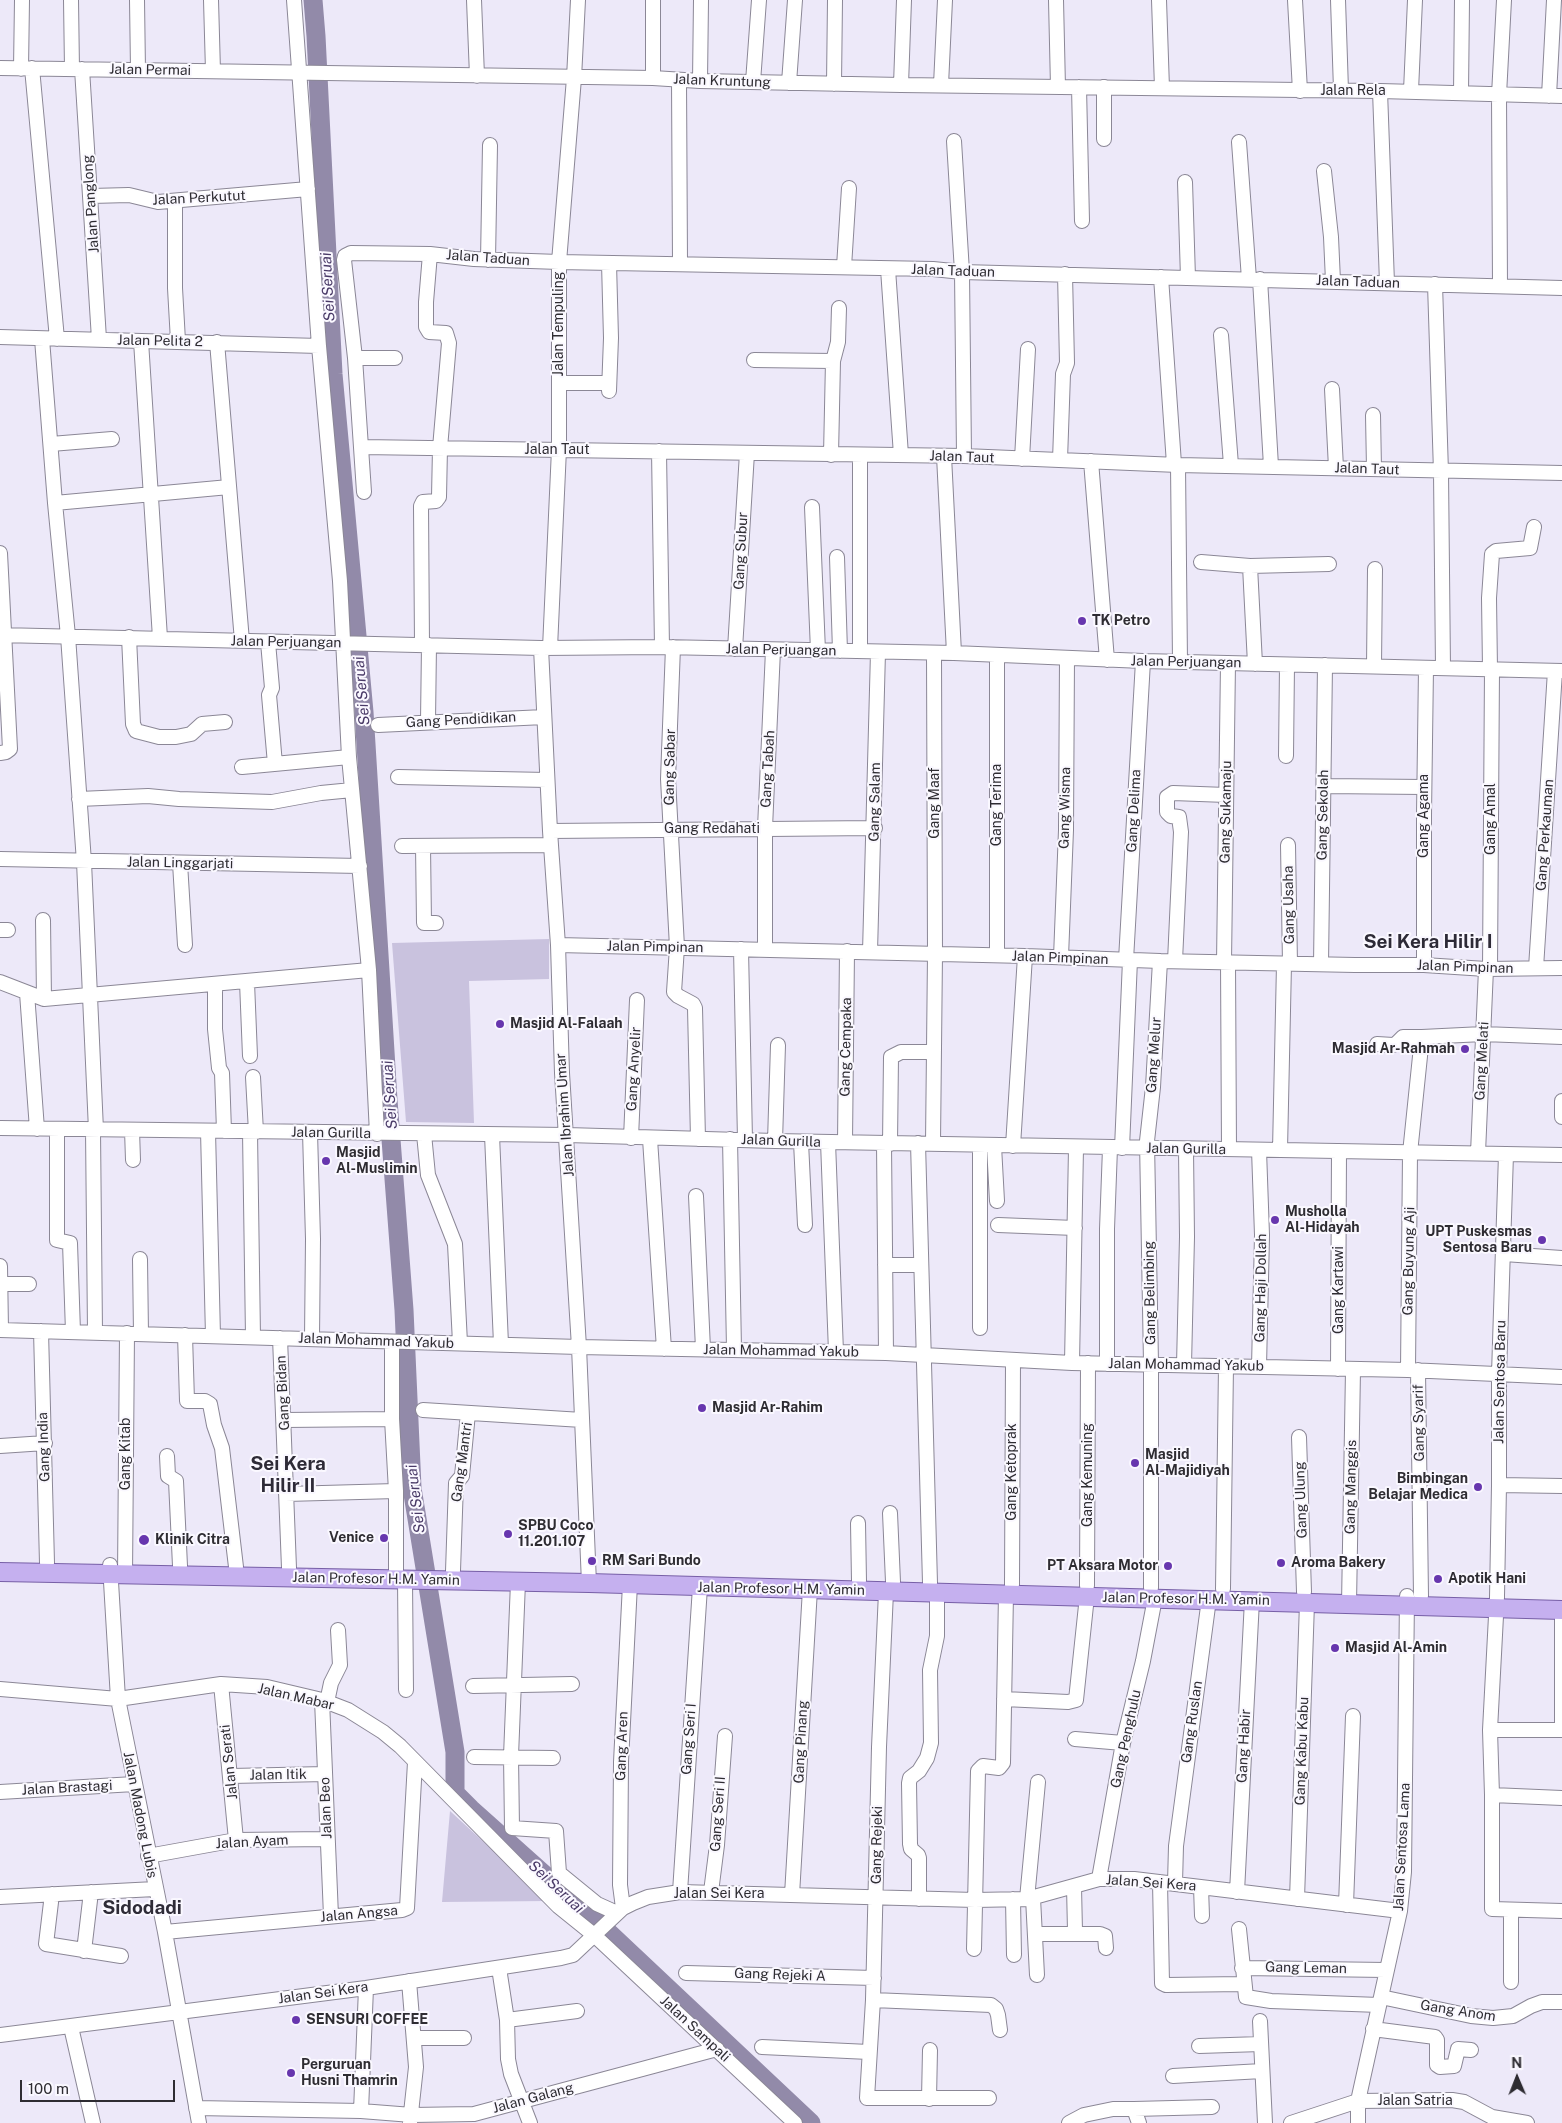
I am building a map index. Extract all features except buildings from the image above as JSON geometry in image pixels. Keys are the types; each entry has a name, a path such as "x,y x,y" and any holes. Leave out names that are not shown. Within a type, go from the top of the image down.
{"main road":[{"name":"Jalan Profesor H.M. Yamin","path":"0,1562 47,1563 118,1570 180,1566 289,1568 408,1575"},
{"name":"Jalan Profesor H.M. Yamin","path":"0,1572 118,1570 444,1574 730,1583 858,1581 889,1587"},
{"name":"Jalan Profesor H.M. Yamin","path":"444,1574 518,1582 588,1579 630,1584 700,1587 730,1583 810,1589 889,1587 1216,1594 1496,1603 1562,1610"},
{"name":"Jalan Profesor H.M. Yamin","path":"1216,1594 1252,1600 1306,1597"},
{"name":"Jalan Profesor H.M. Yamin","path":"1496,1603 1562,1599"}],"street":[{"path":"22,0 27,68 57,339"},
{"name":"Jalan Panglong","path":"71,0 91,196 99,339"},
{"path":"137,0 138,70"},
{"path":"210,0 212,71"},
{"path":"294,0 340,581 349,757 369,970 381,1134"},
{"path":"474,0 477,76"},
{"name":"Jalan Tempuling","path":"546,648 559,450 559,262 574,78 578,0"},
{"path":"653,0 653,78"},
{"path":"700,0 700,81"},
{"path":"753,82 759,0"},
{"path":"789,83 795,0"},
{"path":"834,84 835,0"},
{"path":"901,85 904,0"},
{"path":"941,85 945,0"},
{"path":"1056,0 1058,87"},
{"path":"1159,0 1162,88"},
{"path":"1295,0 1300,91"},
{"path":"1338,0 1341,90"},
{"path":"1411,91 1415,0"},
{"path":"1460,94 1462,0"},
{"path":"1500,286 1499,95 1504,0"},
{"path":"1554,0 1555,96"},
{"name":"Jalan Permai","path":"0,68 301,73"},
{"name":"Jalan Kruntung","path":"301,73 653,78 834,84 1144,88"},
{"path":"678,80 680,263"},
{"path":"1079,87 1082,221"},
{"path":"1104,88 1104,139"},
{"name":"Jalan Rela","path":"1144,88 1411,91 1555,96"},
{"path":"1380,91 1387,283"},
{"path":"954,141 962,272 964,456"},
{"path":"1239,142 1255,279 1271,466"},
{"path":"488,260 490,145"},
{"path":"1324,171 1331,237 1333,282"},
{"path":"1185,182 1188,278"},
{"path":"844,267 848,188"},
{"name":"Jalan Perkutut","path":"91,196 129,195 149,202 308,189"},
{"path":"175,201 175,288 178,341"},
{"name":"Jalan Taduan","path":"355,358 344,260 345,256 354,253 430,254 488,260 844,267 962,272 1562,288"},
{"path":"428,721 422,506 424,502 438,499 449,338 446,333 430,332 427,329 426,302 430,254"},
{"path":"560,383 607,387 611,338 609,263"},
{"path":"888,269 901,455"},
{"path":"1060,460 1063,374 1067,364 1065,274"},
{"path":"1161,277 1176,464 1180,662"},
{"path":"1435,284 1442,472 1443,668"},
{"path":"832,455 833,360 838,342 839,308"},
{"path":"1221,335 1231,466"},
{"name":"Jalan Pelita 2","path":"0,337 320,346"},
{"path":"42,339 68,636 84,862 95,1130 95,1332"},
{"path":"142,341 160,638"},
{"path":"217,342 242,642"},
{"path":"1022,459 1028,349"},
{"path":"364,492 355,358 395,358"},
{"path":"754,360 833,360"},
{"path":"1332,389 1336,468"},
{"path":"1373,415 1374,469"},
{"path":"51,444 112,439"},
{"name":"Jalan Taut","path":"362,447 860,456 964,456 1231,466 1562,474"},
{"name":"Gang Sabar","path":"659,451 667,647 668,779 677,947 674,992 693,1004 695,1008 698,1139"},
{"name":"Gang Subur","path":"736,649 747,453"},
{"path":"860,456 860,652"},
{"path":"944,456 954,653"},
{"path":"1091,461 1107,660"},
{"path":"55,503 229,487"},
{"path":"812,507 818,651"},
{"name":"Gang Amal","path":"1488,969 1491,669 1489,598 1492,554 1496,551 1530,548 1534,527"},
{"path":"0,553 2,635 10,749 8,752 0,754"},
{"path":"837,557 840,651"},
{"path":"1201,562 1250,566 1329,564"},
{"path":"1250,566 1255,664"},
{"path":"1374,666 1375,569"},
{"name":"Jalan Perjuangan","path":"2,635 546,648 667,647 954,653 1107,660 1559,671"},
{"path":"129,637 133,724 136,731 159,737 176,737 190,734 202,724 225,722"},
{"path":"268,642 272,688 269,695 274,764"},
{"name":"Jalan Ibrahim Umar","path":"546,648 544,717 579,1347 588,1579"},
{"name":"Gang Tabah","path":"765,949 765,828 773,650"},
{"name":"Gang Salam","path":"870,952 878,652"},
{"name":"Gang Maaf","path":"933,1143 935,954 934,653"},
{"name":"Gang Terima","path":"997,655 997,955"},
{"name":"Gang Wisma","path":"1061,957 1066,830 1067,658"},
{"name":"Gang Delima","path":"1107,1364 1107,1229 1116,1148 1128,960 1143,661"},
{"name":"Gang Sukamaju","path":"1228,663 1226,962 1229,1150"},
{"path":"1286,756 1287,664"},
{"name":"Gang Sekolah","path":"1321,964 1325,665"},
{"name":"Gang Agama","path":"1424,965 1426,668"},
{"name":"Gang Perkauman","path":"1536,968 1555,805 1559,671"},
{"name":"Gang Pendidikan","path":"378,725 428,721 544,717"},
{"path":"242,767 349,757"},
{"path":"398,777 547,780"},
{"path":"1324,786 1424,787"},
{"path":"79,799 148,796 272,802 321,793 352,790"},
{"path":"1175,961 1181,832 1179,817 1171,816 1167,812 1167,797 1173,793 1226,795"},
{"name":"Gang Redahati","path":"402,846 670,829 874,828"},
{"name":"Gang Usaha","path":"1280,1150 1287,964 1288,845"},
{"path":"423,846 424,923 436,923"},
{"name":"Jalan Linggarjati","path":"0,859 360,866"},
{"path":"180,863 185,945"},
{"path":"42,920 44,999"},
{"name":"Jalan Pimpinan","path":"558,945 847,951 1287,964 1424,965 1488,969 1562,968"},
{"path":"741,949 745,1140"},
{"name":"Gang Cempaka","path":"844,1142 847,951"},
{"path":"1013,1146 1025,956"},
{"name":"Gang Melur","path":"1147,1148 1153,1087 1160,961"},
{"name":"Gang Melati","path":"1478,1153 1488,969"},
{"path":"0,982 44,999 369,970"},
{"path":"247,982 250,1056"},
{"path":"215,985 218,1056 219,1068 222,1073 224,1131"},
{"path":"27,993 37,1129"},
{"name":"Gang Anyelir","path":"631,1138 637,1000"},
{"path":"1377,1044 1393,1045 1404,1037 1484,1034 1562,1037"},
{"name":"Gang Buyung Aji","path":"1413,1370 1410,1153 1422,1037"},
{"path":"775,1142 778,1045"},
{"path":"886,1353 887,1144 891,1057 901,1052 934,1052"},
{"path":"253,1077 253,1337"},
{"path":"1562,1101 1562,1117"},
{"name":"Jalan Gurilla","path":"0,1128 567,1135 775,1142 933,1143 1076,1148 1478,1153 1562,1156"},
{"path":"57,1130 57,1240 70,1243 73,1332"},
{"path":"132,1130 133,1160"},
{"path":"208,1131 212,1336"},
{"path":"310,1132 313,1239 312,1338"},
{"path":"418,1134 428,1175 455,1244 460,1343"},
{"path":"492,1135 501,1344"},
{"path":"650,1138 664,1349"},
{"path":"730,1139 734,1349"},
{"path":"802,1142 806,1225"},
{"path":"828,1142 836,1352"},
{"path":"918,1143 923,1354 937,1636 930,1670 931,1743 927,1758 919,1771 910,1778 909,1783 910,1844 911,1850 919,1858 919,1899"},
{"path":"987,1146 997,1201"},
{"path":"980,1328 987,1146"},
{"path":"1072,1363 1076,1148"},
{"name":"Gang Belimbing","path":"1147,1148 1153,1593"},
{"path":"1184,1365 1187,1238 1186,1149"},
{"name":"Gang Haji Dollah","path":"1259,1150 1262,1235 1259,1367"},
{"name":"Gang Kartawi","path":"1338,1369 1340,1152"},
{"name":"Jalan Sentosa Baru","path":"1506,1154 1499,1374 1496,1603 1490,1730 1492,1909 1511,1910"},
{"path":"696,1196 703,1349"},
{"path":"998,1225 1075,1228"},
{"path":"1504,1254 1562,1258"},
{"name":"Gang Kitab","path":"118,1570 140,1259"},
{"path":"885,1265 921,1265"},
{"path":"0,1266 1,1330"},
{"path":"1,1284 29,1284"},
{"name":"Jalan Mohammad Yakub","path":"1,1330 579,1347 923,1354 1072,1363 1151,1363 1562,1376"},
{"name":"Gang India","path":"41,1331 47,1563"},
{"path":"185,1335 187,1401 205,1401 210,1404 214,1425 222,1448 236,1567"},
{"name":"Gang Bidan","path":"280,1338 289,1568"},
{"path":"396,1342 392,1419 396,1491 408,1575 406,1690"},
{"name":"Gang Ketoprak","path":"975,1900 978,1771 983,1766 999,1768 1002,1765 1009,1589 1013,1360"},
{"name":"Gang Kemuning","path":"1004,1699 1068,1702 1076,1700 1087,1591 1088,1363"},
{"name":"Gang Ruslan","path":"1175,1883 1176,1846 1216,1594 1226,1366"},
{"name":"Gang Manggis","path":"1349,1599 1353,1370"},
{"name":"Gang Syarif","path":"1413,1370 1414,1601"},
{"path":"423,1410 582,1420"},
{"name":"Gang Mantri","path":"444,1574 456,1483 462,1476 468,1412"},
{"path":"284,1420 392,1419"},
{"name":"Gang Ulung","path":"1299,1437 1306,1597"},
{"path":"0,1446 45,1443"},
{"path":"167,1456 168,1476 176,1481 180,1566"},
{"path":"1499,1485 1562,1486"},
{"path":"286,1494 396,1491"},
{"name":"Gang Rejeki","path":"890,1513 889,1587 879,1747 874,2000 867,2098 929,2098"},
{"path":"858,1523 858,1581"},
{"name":"Jalan Madong Lubis","path":"118,1570 118,1699 154,1889 165,1932 199,2123"},
{"path":"518,1582 512,1756 512,1829 556,1831 559,1873 597,1904 618,1913"},
{"name":"Gang Aren","path":"618,1913 621,1762 630,1584"},
{"name":"Gang Seri I","path":"680,1892 700,1587"},
{"name":"Gang Pinang","path":"792,1894 810,1589"},
{"name":"Gang Penghulu","path":"1099,1879 1123,1743 1143,1661 1153,1593"},
{"name":"Gang Kabu Kabu","path":"1297,1900 1306,1597"},
{"name":"Gang Habir","path":"1237,1892 1252,1600"},
{"name":"Jalan Sentosa Lama","path":"1358,2123 1358,2101 1400,1911 1406,1835 1414,1601"},
{"path":"1490,1730 1562,1730 1562,1610"},
{"name":"Jalan Beo","path":"331,1916 326,1839 324,1701 340,1665 338,1630"},
{"name":"Jalan Mabar","path":"0,1689 118,1699 221,1684 267,1687 324,1701 348,1710 383,1732 558,1906 596,1934"},
{"name":"Jalan Serati","path":"221,1684 236,1840"},
{"path":"472,1686 572,1684"},
{"path":"1346,1905 1353,1716"},
{"name":"Gang Seri II","path":"711,1892 717,1845 725,1736"},
{"path":"1075,1739 1123,1743"},
{"path":"474,1757 553,1758"},
{"name":"Jalan Angsa","path":"165,1932 407,1908 415,1762"},
{"name":"Jalan Itik","path":"231,1776 325,1774"},
{"path":"1037,1975 1035,1934 1030,1899 1038,1782"},
{"name":"Jalan Brastagi","path":"0,1792 134,1784"},
{"path":"1492,1795 1562,1798"},
{"name":"Jalan Ayam","path":"148,1856 236,1840 326,1839"},
{"name":"Jalan Sei Kera","path":"0,2035 366,1988 561,1958 573,1955 618,1913 648,1897 680,1892 1013,1900 1030,1899 1099,1879 1175,1883 1297,1900 1400,1911"},
{"path":"1160,1882 1162,1983 1166,1985 1243,1984 1239,1929"},
{"path":"1074,1887 1075,1931"},
{"path":"1201,1887 1202,1916"},
{"path":"0,1897 154,1889"},
{"path":"84,1951 91,1892"},
{"path":"52,1894 46,1944 121,1956"},
{"path":"974,1949 975,1900"},
{"path":"1013,1900 1014,1955"},
{"path":"1510,1982 1511,1910 1562,1911"},
{"name":"Jalan Sampali","path":"596,1934 795,2123"},
{"path":"1035,1934 1100,1934 1105,1936 1106,1948"},
{"path":"499,1968 507,2020 508,2059 511,2074 530,2123"},
{"name":"Gang Leman","path":"1242,1968 1386,1970"},
{"name":"Gang Rejeki A","path":"686,1972 874,1978"},
{"path":"409,1981 416,2067 411,2119"},
{"name":"Gang Anom","path":"1243,1984 1246,1996 1262,1999 1380,2001 1493,2018 1513,2016 1542,2002 1562,2002"},
{"path":"361,2111 366,1988"},
{"path":"874,2000 991,2005 996,2009 1000,2030"},
{"path":"507,2020 576,2012"},
{"path":"1260,2021 1265,2123"},
{"path":"71,2027 93,2123"},
{"path":"1373,2029 1435,2037 1437,2040 1437,2065 1440,2067 1454,2066 1458,2049 1471,2050"},
{"path":"414,2038 464,2038"},
{"path":"1199,2046 1260,2044"},
{"path":"762,2047 869,2052"},
{"name":"Jalan Galang","path":"196,2108 361,2111 411,2119 474,2114 716,2049"},
{"path":"930,2050 929,2098 989,2098"},
{"path":"1173,2076 1262,2071"},
{"name":"Jalan Satria","path":"1291,2123 1358,2101 1452,2100 1464,2102 1492,2117 1527,2123"},
{"path":"1069,2123 1097,2111 1212,2107"},
{"path":"1134,2109 1140,2123"}],"shaded area":[{"path":"549,939 549,979 469,981 474,1123 406,1122 392,943"},
{"path":"450,1811 548,1901 442,1902"}],"waterway":[{"name":"Sei Seruai","path":"313,0 333,374 364,712 388,1100 404,1310 412,1488 455,1752 455,1793 592,1917 811,2123"}],"place":[{"name":"TK Petro","path":"1082,621"},
{"name":"Masjid Al-Falaah","path":"500,1024"},
{"name":"Masjid Ar-Rahmah","path":"1465,1049"},
{"name":"Masjid Al-Muslimin","path":"326,1161"},
{"name":"Musholla Al-Hidayah","path":"1275,1220"},
{"name":"UPT Puskesmas Sentosa Baru","path":"1542,1240"},
{"name":"Masjid Ar-Rahim","path":"702,1408"},
{"name":"Masjid Al-Majidiyah","path":"1135,1463"},
{"name":"Bimbingan Belajar Medica","path":"1478,1487"},
{"name":"SPBU Coco 11.201.107","path":"508,1534"},
{"name":"Venice","path":"384,1538"},
{"name":"Klinik Citra","path":"144,1540"},
{"name":"RM Sari Bundo","path":"592,1561"},
{"name":"Aroma Bakery","path":"1281,1563"},
{"name":"PT Aksara Motor","path":"1168,1566"},
{"name":"Apotik Hani","path":"1438,1579"},
{"name":"Masjid Al-Amin","path":"1335,1648"},
{"name":"SENSURI COFFEE","path":"296,2020"},
{"name":"Perguruan Husni Thamrin","path":"291,2073"}],"district":[{"name":"Sei Kera Hilir I","path":"1428,942"},
{"name":"Sei Kera Hilir II","path":"288,1475"},
{"name":"Sidodadi","path":"142,1908"}]}
